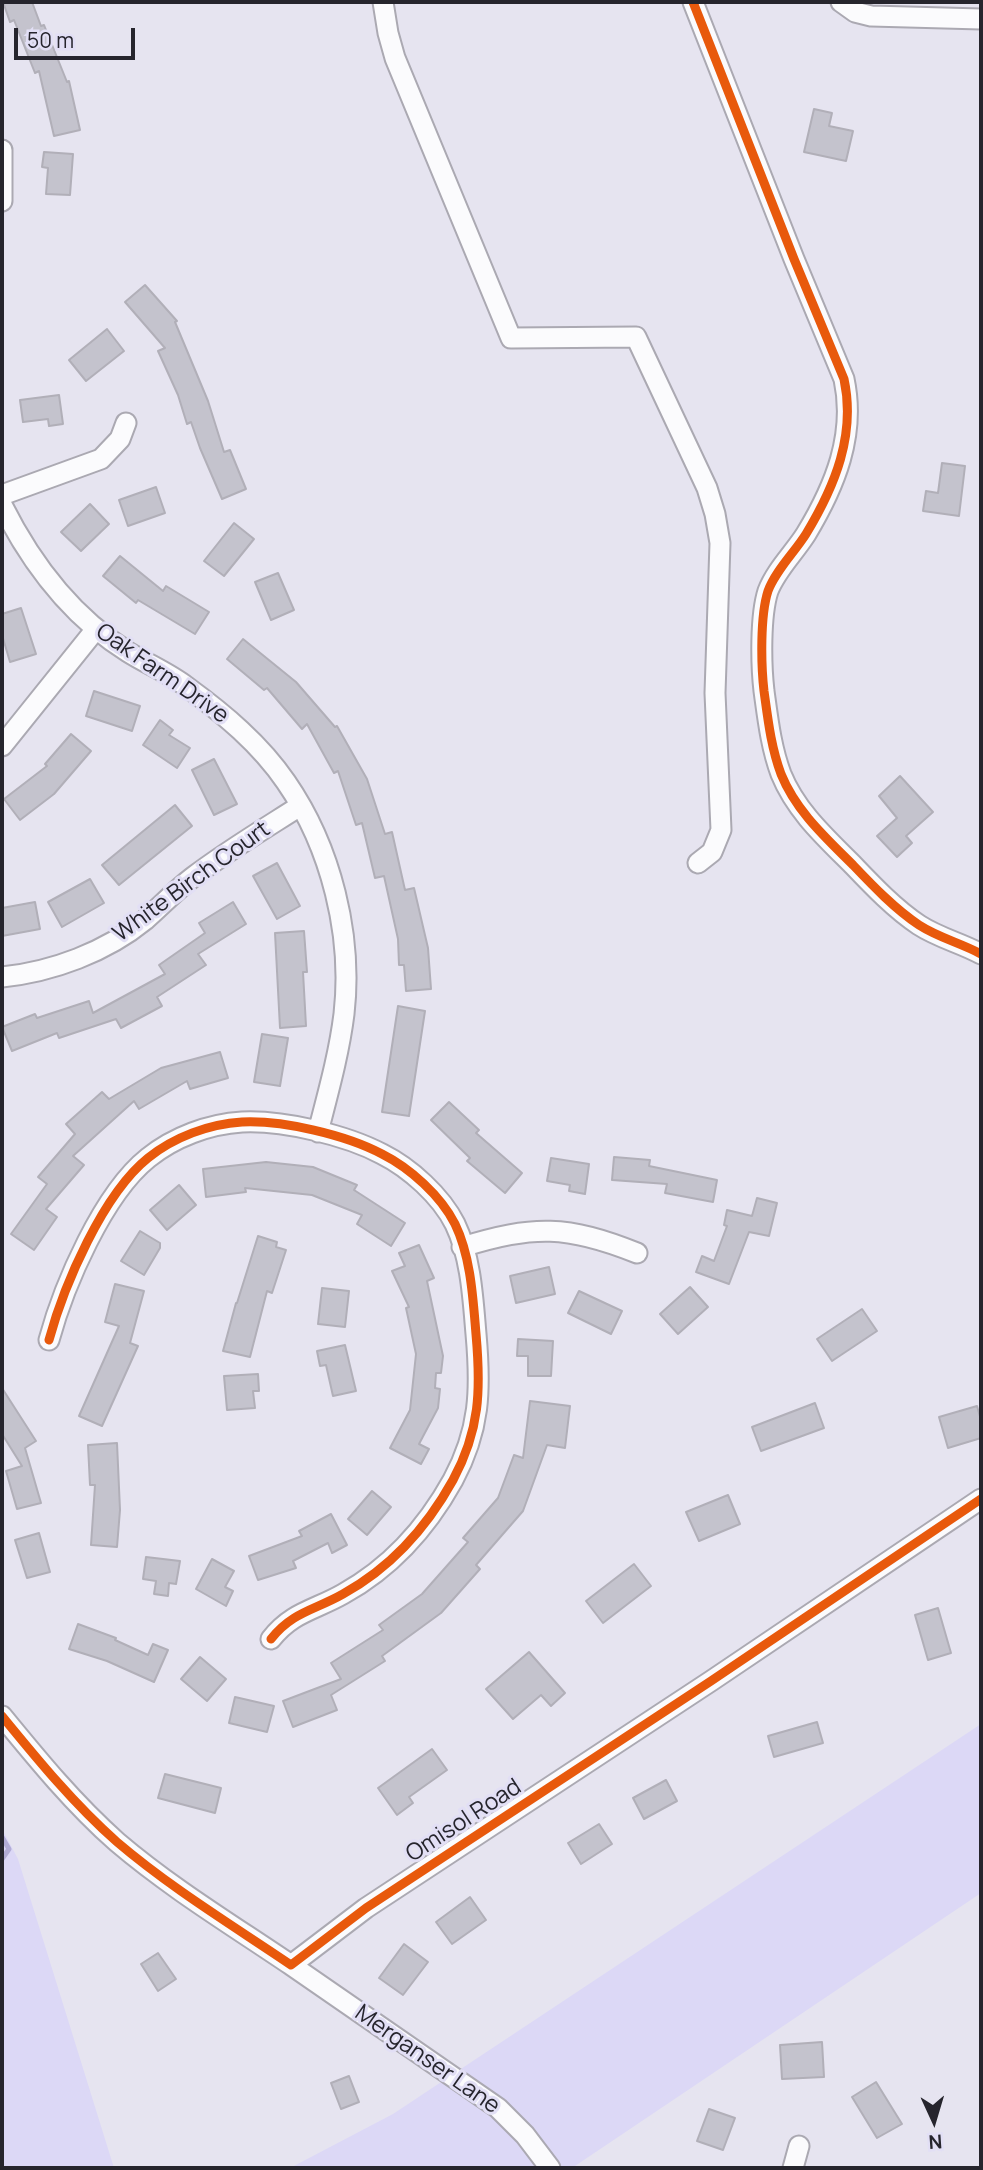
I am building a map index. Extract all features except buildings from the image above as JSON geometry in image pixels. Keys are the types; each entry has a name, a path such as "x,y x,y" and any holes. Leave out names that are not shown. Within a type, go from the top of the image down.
{"street":[{"path":"383,2 395,58 511,338 636,337 712,501 720,556 715,693 721,830 712,852 698,863"},
{"path":"693,2 844,379 849,400 847,436 823,504 768,592 762,642 763,678 773,750 794,800 810,822 877,890 934,934 964,944 981,954"},
{"path":"841,2 855,12 871,16 981,19"},
{"path":"2,150 2,201"},
{"path":"2,495 101,458 120,439 126,423"},
{"name":"Oak Farm Drive","path":"2,505 16,534 53,586 96,629 212,705 266,756 300,806 320,847 332,883 344,941 346,977 344,1013 337,1055 318,1132"},
{"path":"2,746 96,629"},
{"name":"White Birch Court","path":"2,977 61,964 118,939 143,922 188,881 224,854 300,806"},
{"path":"49,1339 68,1282 111,1200 125,1180 147,1158 187,1135 227,1124 269,1123 318,1132 380,1152 418,1179 438,1200 455,1224 473,1298 480,1375 479,1404 468,1451 432,1513 390,1562 340,1596 296,1614 271,1639"},
{"path":"462,1247 519,1232 554,1230 591,1237 637,1254"},
{"name":"Omisol Road","path":"291,1965 366,1908 691,1695 981,1499"},
{"path":"2,1716 54,1779 118,1842 166,1880 291,1965"},
{"name":"Merganser Lane","path":"291,1965 498,2108 525,2134 550,2168"},
{"path":"793,2168 799,2146"}],"shaded area":[{"path":"981,1724 981,1893 572,2168 290,2168 393,2114"},
{"path":"2,1829 18,1859 114,2168 2,2168"}],"waterway":[{"path":"2,1837 9,1849 2,1859"}],"cycle path":[{"path":"693,2 844,379 847,400 845,440 834,479 806,534 771,583 765,601 763,680 770,733 781,774 803,812 884,897 927,930 981,954"},
{"path":"49,1340 75,1268 87,1242 116,1194 148,1158 192,1133 230,1123 258,1122 295,1126 333,1135 393,1160 414,1175 442,1203 455,1224 465,1250 476,1334 478,1392 473,1427 462,1462 431,1514 392,1559 360,1584 296,1617 271,1639"},
{"path":"2,1716 71,1797 117,1842 180,1891 291,1965 366,1908 981,1499"}]}
